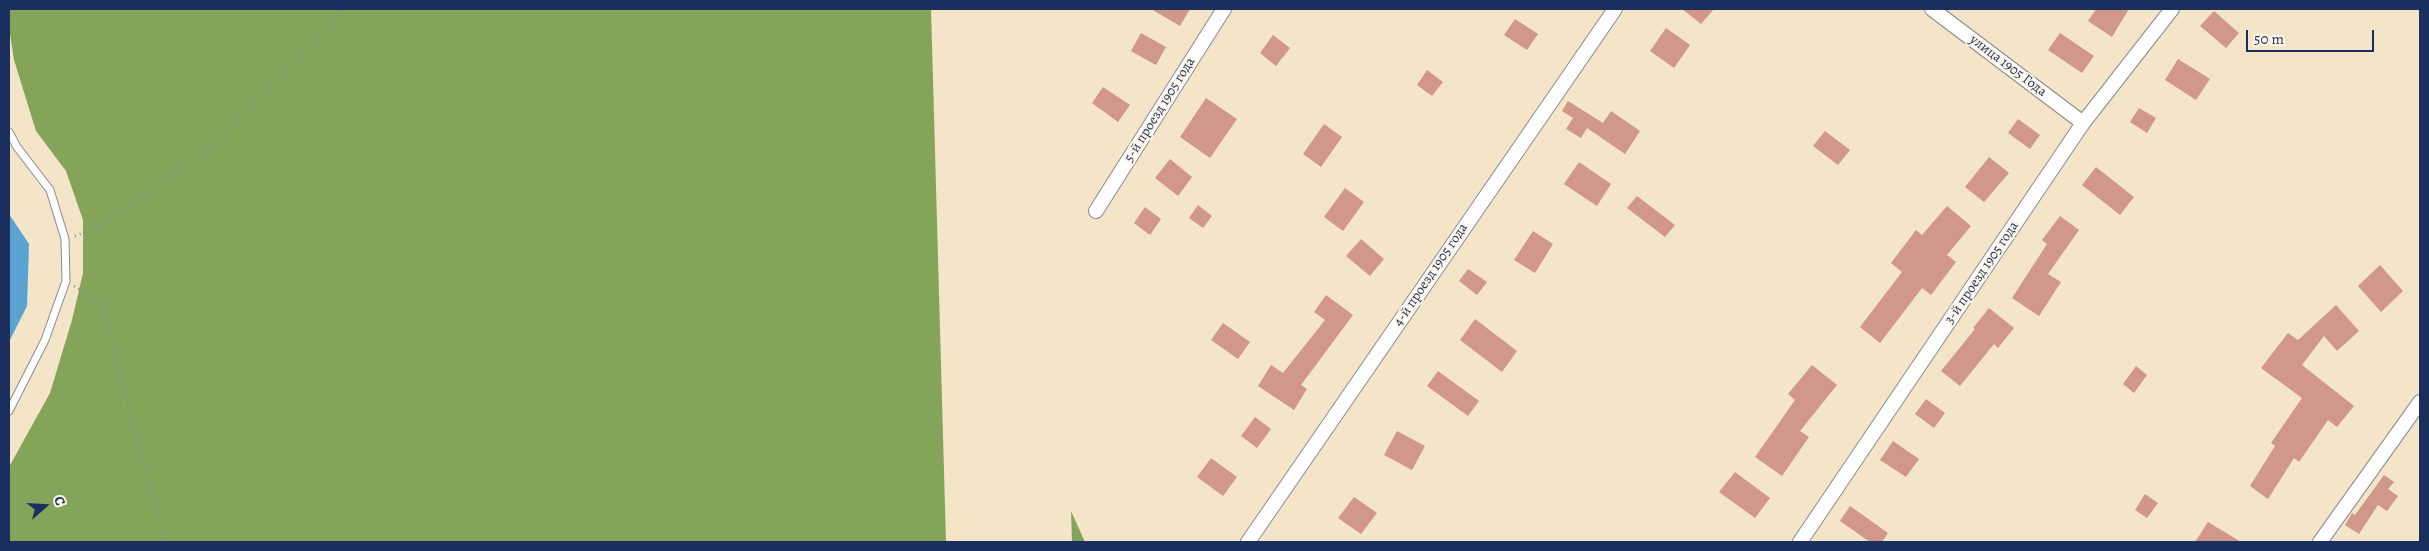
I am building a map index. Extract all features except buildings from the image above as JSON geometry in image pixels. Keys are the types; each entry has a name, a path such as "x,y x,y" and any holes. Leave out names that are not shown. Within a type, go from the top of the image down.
{"street":[{"name":"5-й проезд 1905 года","path":"1096,211 1224,9"},
{"name":"4-й проезд 1905 года","path":"1248,542 1615,9"},
{"name":"улица 1905 Года","path":"1932,9 2083,123"},
{"name":"3-й проезд 1905 года","path":"1800,542 2083,123 2172,9"},
{"path":"2320,542 2420,402"}],"lane":[{"path":"9,132 17,147 50,190 65,239 66,281 45,340 9,412"}],"path":[{"path":"65,239 103,225 203,153 344,9"},
{"path":"66,281 101,303 165,542"}],"green space":[{"path":"9,9 931,9 946,542 9,542 9,467 50,393 72,320 83,273 83,220 66,171 36,131 14,60 9,27"},
{"path":"1071,511 1085,542 1072,542"}],"water":[{"path":"9,214 29,244 27,306 9,342"}]}
